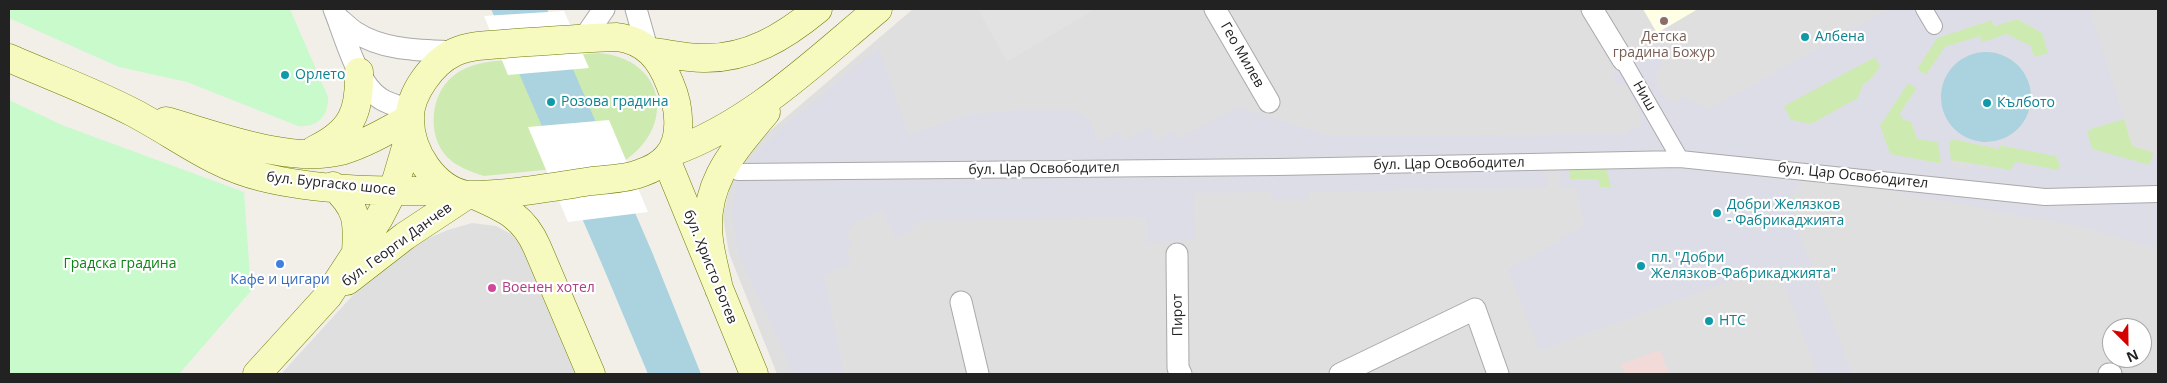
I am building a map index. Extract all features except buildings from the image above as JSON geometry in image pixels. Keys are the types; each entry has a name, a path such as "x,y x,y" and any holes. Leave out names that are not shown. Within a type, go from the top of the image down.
{"main road":[{"path":"455,52 496,45 580,38 623,38 650,50 702,58 737,55 753,50 785,34 818,9"},
{"path":"720,289 708,229 709,212 715,183 726,161 793,79 878,9"},
{"path":"650,50 665,71 676,106 677,132 669,156"},
{"name":"бул. Георги Данчев","path":"257,374 328,296 356,253 393,191 410,119 426,77 444,58 455,52"},
{"name":"бул. Бургаско шосе","path":"9,58 133,113 184,144 233,168 260,177 280,181 393,191 465,194 553,187 632,176 648,170 669,156 730,126 793,79"},
{"path":"300,155 327,144 349,125 359,102 359,72"},
{"name":"бул. Бургаско шосе","path":"133,113 279,152 300,155 341,150 372,139 410,119"},
{"path":"410,119 422,161 435,177 465,194 511,213 526,227 537,247 591,374"},
{"name":"бул. Христо Ботев","path":"669,156 754,374"},
{"path":"333,186 350,204 356,215 358,221 356,253"},
{"name":"бул. Георги Данчев","path":"328,296 405,236 465,194"}],"street":[{"path":"580,38 604,9"},
{"path":"636,9 650,50"},
{"name":"Ниш","path":"1592,9 1680,159"},
{"path":"1924,9 1934,26"},
{"name":"Гео Милев","path":"1224,12 1269,102"},
{"path":"336,13 355,32 381,43 404,49 455,52"},
{"path":"336,13 359,72 371,90 380,99 410,119"},
{"name":"бул. Цар Освободител","path":"738,172 1278,167 1680,159 2045,197 2158,194"},
{"name":"Пирот","path":"1177,254 1178,368 1181,374"},
{"path":"961,302 978,374"},
{"path":"1340,374 1475,309 1498,374"}],"shaded area":[{"path":"913,9 2158,9 2158,374 777,374 729,253 723,217 731,180 758,141"},
{"path":"978,9 1091,9 1092,11 1007,62"},
{"name":"Детска градина Божур","path":"1643,9 1698,9 1657,33"},
{"path":"1888,9 2053,9 2054,11 2061,9 2090,9 2124,119 2087,130 2092,149 2149,165 2154,153 2158,154 2158,249 2085,228 1858,185 1801,181 1788,203 1852,374 1817,374 1777,264 1539,351 1508,269 1584,224 1576,188 1559,189 1560,169 1548,169 1548,188 1310,192 1310,199 1273,201 1272,192 1194,193 1195,239 1147,243 1146,217 918,221 909,232 895,238 883,211 856,222 847,233 852,246 846,249 851,263 824,276 844,374 794,374 738,253 732,210 737,183 742,172 756,153 781,128 879,48 908,134 971,114 1019,110 1076,110 1090,122 1100,142 1118,132 1124,141 1148,127 1156,140 1173,130 1179,139 1237,106 1330,136 1625,134 1632,129 1638,128 1642,120 1627,86 1618,86 1612,74 1653,49 1662,65 1657,72 1655,80 1666,100 1679,102 1681,96 1709,109","holes":["2018,19 2042,33 2048,53 2034,57 2031,46 2007,34 1982,42 1980,36 1945,47 1926,75 1917,69 1937,38 1992,20 1994,26","1982,51 1996,52 2009,57 2020,66 2028,78 2032,92 2031,106 2025,121 2015,132 2001,140","1875,57 1880,67 1872,79 1863,84 1858,98 1811,124 1791,120 1784,106","1908,83 1917,89 1900,113 1903,120 1911,121 1917,139 1938,142 1941,164 1890,154 1880,126","1953,139 1999,149 1999,145 2056,156 2061,166 2057,170 2016,162 2010,170 1970,164 1966,169 1951,166 1949,143","1606,166 1611,187 1600,187 1598,179 1570,179 1570,168"]},
{"path":"472,223 496,226 511,234 521,246 575,374 281,374 353,295 417,243 448,230"},
{"path":"1660,350 1669,374 1625,374 1621,364"}],"green space":[{"path":"9,9 290,9 328,97 328,104 324,115 316,123 298,126 187,82 119,67 9,18"},
{"path":"2017,19 2042,33 2049,53 2034,57 1981,42 1980,37 1945,47 1926,75 1917,69 1937,38 1992,20 1994,26"},
{"path":"599,53 621,58 639,68 650,81 656,97 657,114 651,131 640,148 623,162 484,176 455,164 441,148 436,138 434,127 435,105 445,85 462,70 478,64 495,61"},
{"path":"1875,57 1880,67 1865,85 1858,98 1811,124 1791,120 1783,106"},
{"path":"1908,83 1917,88 1900,113 1938,142 1942,164 1890,154 1880,126"},
{"name":"Градска градина","path":"9,100 62,125 244,192 251,291 179,374 9,374"},
{"path":"2124,119 2132,146 2154,153 2149,165 2092,149 2087,130"},
{"path":"1953,139 1999,149 1998,145 2056,156 2061,166 2057,170 2016,162 2011,170 1951,160 1949,143"},
{"path":"1606,166 1613,195 1599,201 1570,179 1570,168"}],"water":[{"path":"491,9 547,9 652,252 701,374 648,374"},
{"path":"1986,52 2003,55 2018,65 2028,80 2031,97 2028,114 2018,129 2003,139 1986,142 1969,139 1954,129 1944,114 1941,97 1944,80 1954,65 1969,55"}],"pier":[{"path":"564,11 589,68 508,75 484,16"},
{"path":"609,120 648,212 568,222 528,127"}],"place":[{"name":"Детска градина Божур","path":"1664,21"},
{"name":"Албена","path":"1805,37"},
{"name":"Орлето","path":"285,75"},
{"name":"Розова градина","path":"551,102"},
{"name":"Кълбото","path":"1987,103"},
{"name":"Добри Желязков - Фабрикаджията","path":"1717,213"},
{"name":"Кафе и цигари","path":"280,264"},
{"name":"пл. \"Добри Желязков-Фабрикаджията\"","path":"1641,266"},
{"name":"Военен хотел","path":"492,288"},
{"name":"НТС","path":"1709,321"}]}
